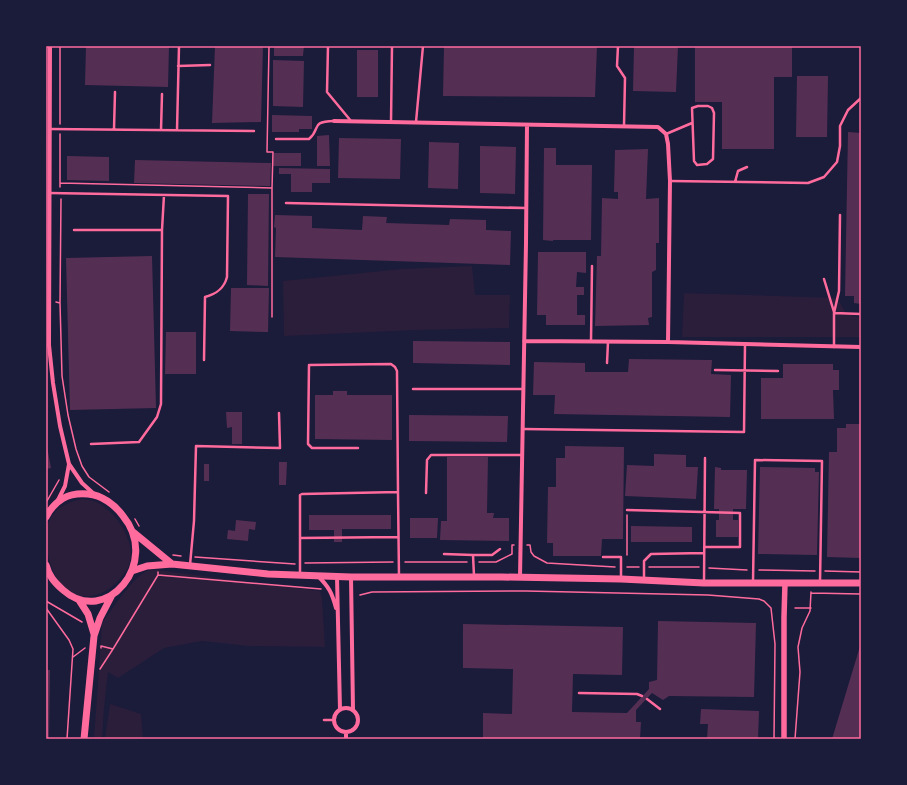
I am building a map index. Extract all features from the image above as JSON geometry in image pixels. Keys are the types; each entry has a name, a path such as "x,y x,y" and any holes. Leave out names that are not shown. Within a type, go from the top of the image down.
{"main road":[{"path":"46,517 58,501 66,496 83,493 94,494 111,504 128,521 137,547 132,572 123,585 112,594 101,600 79,600 69,596 48,577 46,565"},
{"path":"133,532 172,564"},
{"path":"132,572 147,566 172,564 268,574 337,577 474,576 621,579 704,583 861,582"},
{"path":"84,739 94,636 100,618 112,594"},
{"path":"79,600 88,614 94,636"}],"street":[{"path":"50,46 47,178 49,193 47,237 48,345 60,426 69,464 82,483 94,494"},
{"path":"46,60 49,68"},
{"path":"334,121 658,127 666,134 670,181 668,342"},
{"path":"520,577 527,125"},
{"path":"524,341 668,342 861,347"},
{"path":"58,501 65,486 69,464"},
{"path":"318,576 328,585 338,616"},
{"path":"337,577 340,710"},
{"path":"351,577 353,710 357,716 358,723 353,730 346,732 339,730 334,724 335,714 346,708 353,710"},
{"path":"784,739 784,617 786,583"},
{"path":"346,732 346,739"}],"lane":[{"path":"177,130 179,46"},
{"path":"328,46 327,92 351,122"},
{"path":"391,122 392,46"},
{"path":"416,122 423,46"},
{"path":"618,46 617,66 625,78 624,126"},
{"path":"178,66 210,65"},
{"path":"114,130 115,92"},
{"path":"161,130 162,94"},
{"path":"670,181 808,183 824,177 837,162 840,146 840,126 848,110 861,98"},
{"path":"698,106 708,106 712,108 714,113 713,159 707,164 697,165 694,161 692,123 692,108 698,106"},
{"path":"276,139 309,139 311,138 317,125 321,122 334,121"},
{"path":"666,134 692,123"},
{"path":"49,129 254,131"},
{"path":"735,182 738,171 747,167"},
{"path":"49,193 228,196 226,284 221,290 205,296 204,360"},
{"path":"91,444 139,442 157,417 161,404 162,230 164,195"},
{"path":"286,203 526,208"},
{"path":"834,346 834,313 839,290 840,215"},
{"path":"74,230 162,230"},
{"path":"591,342 592,266"},
{"path":"824,279 834,313"},
{"path":"834,313 861,314"},
{"path":"607,363 608,342"},
{"path":"522,429 744,432 744,344"},
{"path":"358,448 312,448 308,444 309,365 391,364 396,367 399,577"},
{"path":"715,370 778,371"},
{"path":"413,389 523,389"},
{"path":"190,566 194,521 196,446 280,448 279,414"},
{"path":"426,493 427,460 431,456 522,455"},
{"path":"704,583 705,458"},
{"path":"752,583 755,460 822,462 820,583"},
{"path":"300,575 300,495 398,492"},
{"path":"627,510 740,513 740,547 704,547"},
{"path":"300,538 398,537"},
{"path":"444,554 492,555 500,550"},
{"path":"644,580 644,561 651,554 704,553"},
{"path":"473,555 474,576"},
{"path":"602,557 621,557 621,579"},
{"path":"579,693 637,694 642,696"},
{"path":"647,699 660,709"},
{"path":"324,720 334,720"}],"path":[{"path":"60,46 60,183"},
{"path":"269,46 267,152 273,152 272,188"},
{"path":"60,303 62,376 68,415 76,449 82,466 89,477"},
{"path":"46,502 58,483"},
{"path":"627,510 627,560"},
{"path":"100,669 158,575 159,570"},
{"path":"811,571 861,572"},
{"path":"158,575 323,590"},
{"path":"360,595 372,592 526,591 708,595 758,599 764,601 771,608 775,644 774,739"},
{"path":"795,739 800,672 798,647 802,628 810,611 811,593 861,594"},
{"path":"46,601 84,624"},
{"path":"46,608 69,640 73,649 67,739"},
{"path":"795,608 810,608"},
{"path":"101,646 113,649"},
{"path":"73,657 86,647"}],"shaded area":[{"path":"472,266 475,295 510,295 509,328 417,330 284,336 283,281 402,269"},
{"path":"684,293 837,298 846,313 861,318 861,337 682,337"},
{"path":"83,499 101,504 110,512 122,526 130,544 131,553 130,562 121,578 107,590 92,596 75,594 67,590 61,584 51,566 46,540 49,521 54,513 61,507 71,502"},
{"path":"157,570 320,591 322,598 325,647 248,646 202,641 164,648 118,678 108,672 102,739 94,739 102,624 116,603 140,575 146,571"},
{"path":"110,704 141,714 143,739 105,739"}],"building":[{"path":"86,46 169,46 168,87 85,85"},
{"path":"215,46 263,46 261,122 212,123"},
{"path":"274,46 304,46 303,56 274,56"},
{"path":"444,46 597,46 595,97 443,96"},
{"path":"634,46 678,46 676,92 633,91"},
{"path":"695,46 792,46 792,77 774,77 774,149 722,149 722,102 695,102"},
{"path":"357,50 378,50 378,97 357,97"},
{"path":"273,60 304,61 303,107 273,106"},
{"path":"797,76 828,76 827,137 796,137"},
{"path":"272,115 312,116 312,129 299,129 299,132 272,132"},
{"path":"848,132 861,133 861,304 854,303 854,296 845,296"},
{"path":"329,135 330,166 317,166 317,136"},
{"path":"339,138 401,139 400,179 338,178"},
{"path":"429,142 459,143 458,189 428,188"},
{"path":"480,146 516,147 515,194 480,193"},
{"path":"544,148 556,148 556,165 592,165 591,240 543,240"},
{"path":"648,149 646,199 659,198 659,243 656,243 656,270 652,272 652,317 648,318 649,325 595,326 597,256 601,256 602,198 618,199 618,192 614,192 615,150"},
{"path":"274,153 301,153 301,166 273,166"},
{"path":"67,156 109,157 109,181 67,180"},
{"path":"135,160 271,163 270,186 134,183"},
{"path":"279,168 330,169 330,183 312,183 312,192 291,192 291,174 279,174"},
{"path":"248,194 269,194 268,286 247,285"},
{"path":"275,215 312,216 312,228 362,230 363,216 387,217 386,223 449,225 450,219 486,220 486,230 511,231 510,265 275,257"},
{"path":"538,252 586,252 586,273 577,272 576,287 584,287 584,295 577,295 577,315 585,315 585,325 546,325 546,315 537,315"},
{"path":"152,256 156,408 70,410 66,258"},
{"path":"231,288 269,288 268,332 230,331"},
{"path":"166,332 196,332 196,374 165,374"},
{"path":"413,341 510,342 510,365 413,363"},
{"path":"629,359 712,360 711,374 731,375 730,417 554,414 555,395 533,395 534,362 585,363 585,372 628,372"},
{"path":"783,364 833,364 833,370 839,370 839,390 833,390 834,419 761,419 761,378 783,378"},
{"path":"333,391 347,391 347,395 392,395 392,440 315,439 315,395 333,395"},
{"path":"226,412 242,412 242,444 232,444 232,427 227,428"},
{"path":"409,415 508,416 507,442 409,441"},
{"path":"846,424 861,424 861,558 827,557 829,452 837,452 837,428 846,428"},
{"path":"46,441 51,468 46,469"},
{"path":"565,446 624,447 623,539 602,539 601,556 553,556 553,543 547,543 548,487 556,487 556,458 565,458"},
{"path":"654,454 686,455 686,467 698,467 696,499 625,496 627,465 654,466"},
{"path":"447,457 488,457 487,513 494,513 493,518 509,518 509,541 440,540 441,521 447,521"},
{"path":"279,462 287,462 286,485 279,485"},
{"path":"204,464 209,464 209,481 204,481"},
{"path":"715,467 721,468 721,470 747,470 746,509 733,509 733,520 738,520 738,537 716,537 716,520 719,520 719,509 714,509"},
{"path":"760,467 815,468 815,472 819,472 817,555 758,554"},
{"path":"309,515 391,515 391,529 342,529 342,542 334,542 334,530 309,530"},
{"path":"410,518 438,518 437,538 410,538"},
{"path":"236,520 256,522 255,530 249,529 248,541 227,539 228,530 235,531"},
{"path":"631,526 692,527 692,542 631,542"},
{"path":"658,621 756,623 754,697 669,696 663,700 652,693 636,710 636,722 641,722 640,739 483,739 483,713 512,714 513,669 463,668 463,624 623,627 622,675 573,674 572,712 627,713 649,689 649,682 657,680"},
{"path":"861,643 861,739 832,739"},
{"path":"46,670 50,670 49,739 46,739"},
{"path":"701,709 759,711 758,739 707,739 708,724 700,724"}]}
